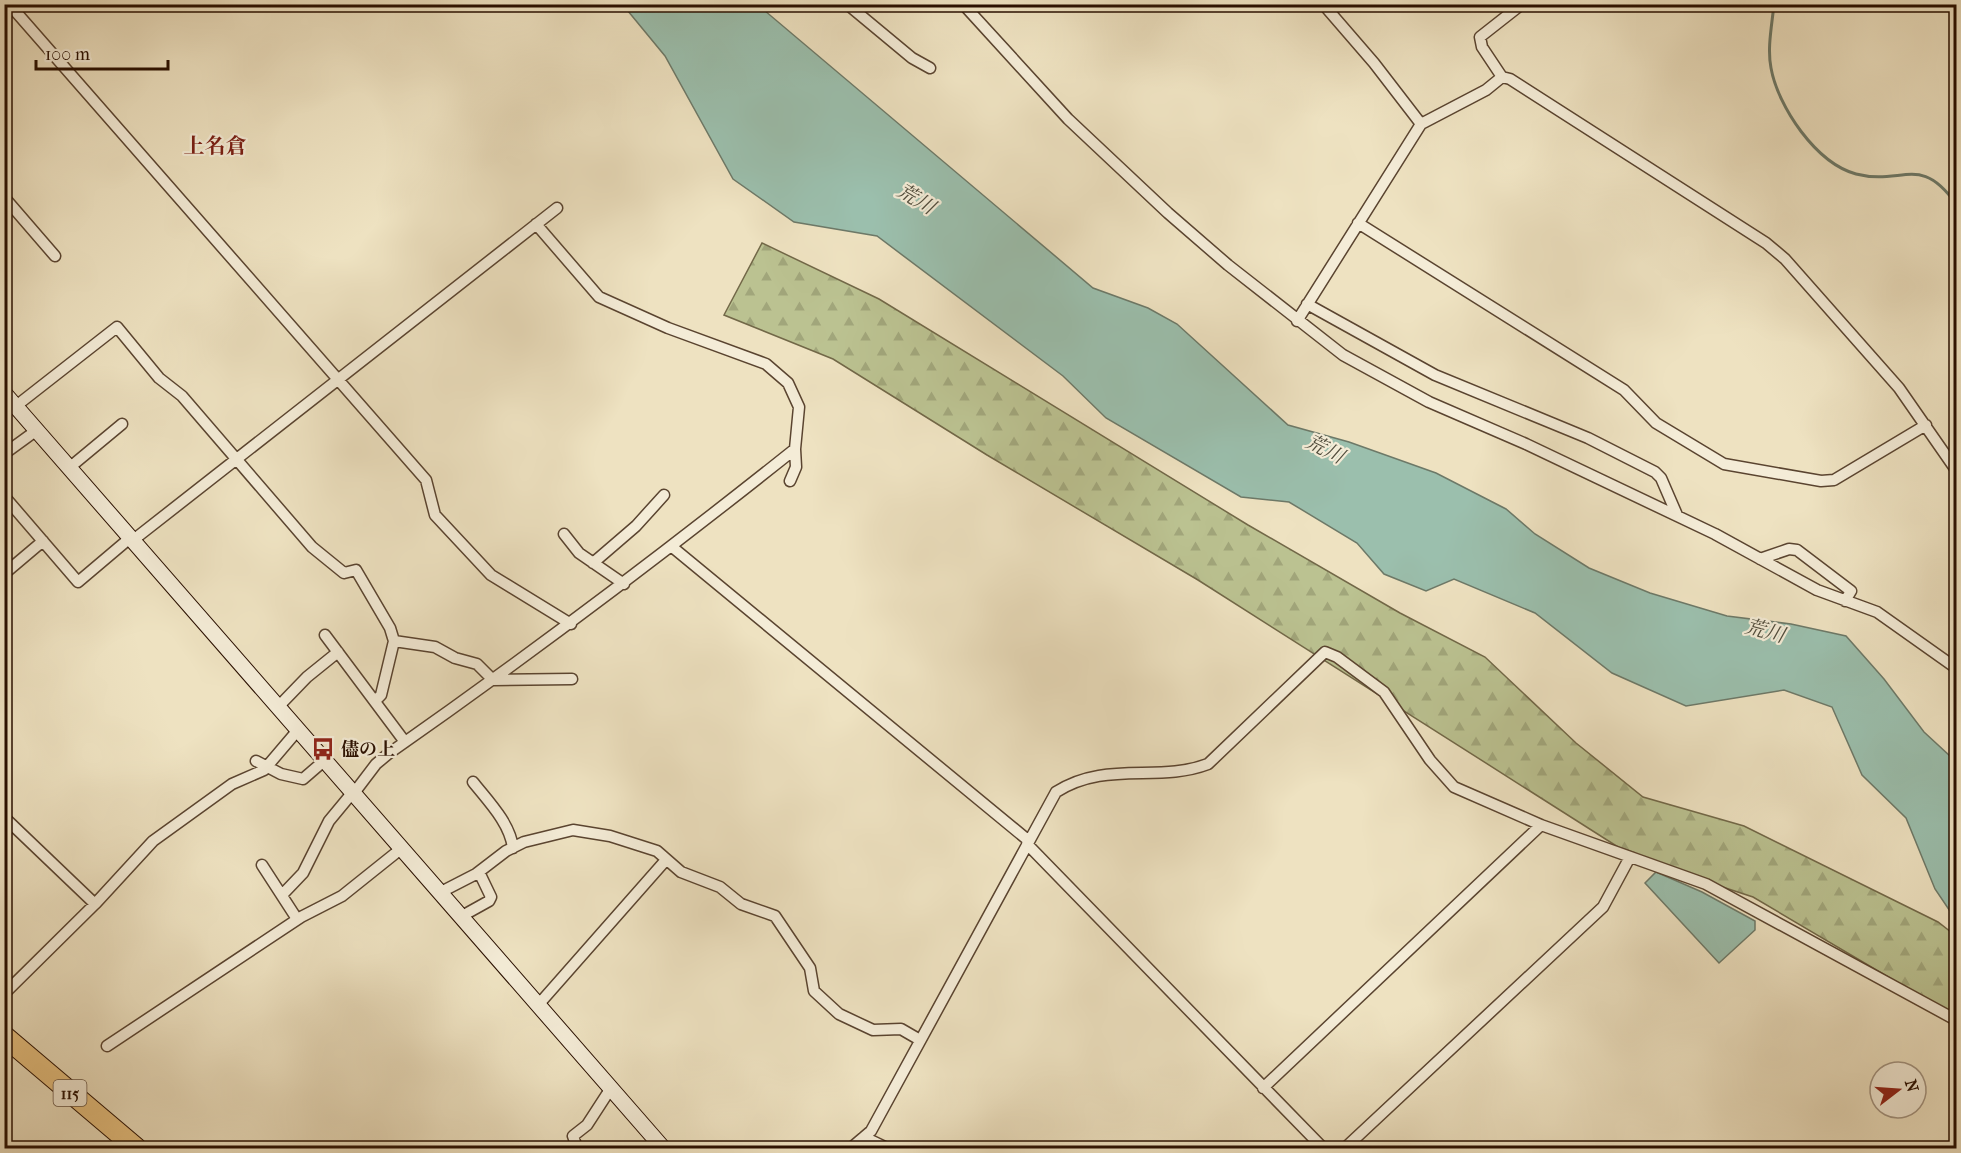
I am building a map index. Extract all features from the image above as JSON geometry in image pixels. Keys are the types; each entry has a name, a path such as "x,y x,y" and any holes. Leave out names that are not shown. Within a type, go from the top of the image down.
{"highway":[{"name":"115","path":"4,1036 136,1149"},
{"name":"115","path":"4,1054 118,1149"}],"street":[{"path":"9,4 426,480 435,515 491,575 571,624"},
{"path":"847,4 912,58 930,68"},
{"path":"963,4 1068,119 1190,232 1297,321 1343,355 1402,389 1677,515 1817,590 1886,617 1956,668"},
{"path":"1323,4 1374,63 1421,124"},
{"path":"1522,4 1480,37 1482,47 1502,77 1520,85 1766,243 1785,259 1899,388 1956,470"},
{"path":"1297,321 1421,124 1486,90 1502,77"},
{"path":"4,197 55,256"},
{"path":"4,496 78,582 557,208"},
{"path":"1358,223 1624,390 1656,423 1724,464 1829,481 1926,425"},
{"path":"536,224 599,297 668,328 766,364 788,383 799,407 795,449 796,467 790,481"},
{"path":"1307,304 1435,375 1588,438 1655,472 1661,478 1677,515"},
{"path":"16,406 117,327 159,378 182,396 312,547 344,573 356,570 390,628 394,641 381,695 375,701"},
{"path":"4,393 663,1149"},
{"path":"69,468 122,424"},
{"path":"4,454 37,430"},
{"path":"282,896 303,873 329,820 376,764 571,624 795,449"},
{"path":"593,563 636,526 664,495"},
{"path":"564,534 579,553 624,584"},
{"path":"4,574 43,541"},
{"path":"671,546 1028,843 1323,1149"},
{"path":"1760,559 1789,549 1797,550 1851,591 1845,601"},
{"path":"325,635 405,742"},
{"path":"394,641 435,647 454,658 477,664 493,680 572,680"},
{"path":"278,707 307,677 338,652"},
{"path":"851,1149 871,1131 1056,792 1075,781 1119,772 1191,770 1208,764 1325,652 1337,657 1384,692 1430,760 1454,787 1541,825 1706,884 1956,1020"},
{"path":"4,994 95,904 153,841 232,784 267,767 298,730"},
{"path":"256,761 303,779 325,760"},
{"path":"474,782 505,825 512,838 513,848"},
{"path":"4,817 95,904"},
{"path":"1263,1088 1541,825"},
{"path":"441,892 479,872 524,842 573,830 610,836 657,851 665,861 681,872 720,887 741,904 774,916 799,948 810,968 814,991 839,1014 873,1030 901,1029 920,1040"},
{"path":"107,1046 297,919 342,896 402,848"},
{"path":"1345,1149 1603,907 1630,857"},
{"path":"538,1004 665,861"},
{"path":"262,865 297,919"},
{"path":"462,916 489,901 490,897 479,872"},
{"path":"577,1149 573,1136 587,1125 592,1113 601,1105 611,1088"},
{"path":"864,1137 887,1149"}],"green space":[{"path":"762,243 879,299 1248,525 1400,613 1485,657 1576,743 1643,797 1744,826 1938,922 1956,936 1956,1017 1753,897 1643,861 1635,853 1618,847 1198,580 987,455 833,359 724,315"}],"water":[{"name":"荒川","path":"623,5 758,5 1093,288 1148,308 1177,324 1288,425 1349,442 1436,473 1506,509 1535,534 1589,568 1650,593 1727,616 1791,624 1846,636 1884,679 1924,732 1951,757 1956,768 1956,920 1935,889 1906,818 1862,775 1832,707 1784,690 1686,706 1612,673 1535,613 1454,579 1426,591 1384,574 1357,543 1289,502 1241,497 1106,418 1063,376 877,236 794,222 733,179 665,56"},
{"path":"1656,872 1702,892 1755,921 1755,930 1719,963 1645,883"}],"waterway":[{"path":"1774,4 1770,53 1775,83 1790,116 1813,146 1841,168 1856,174 1872,177 1910,174 1932,179 1956,204"}],"place":[{"name":"儘の上","path":"323,749"}],"district":[{"name":"上名倉","path":"215,146"}]}
